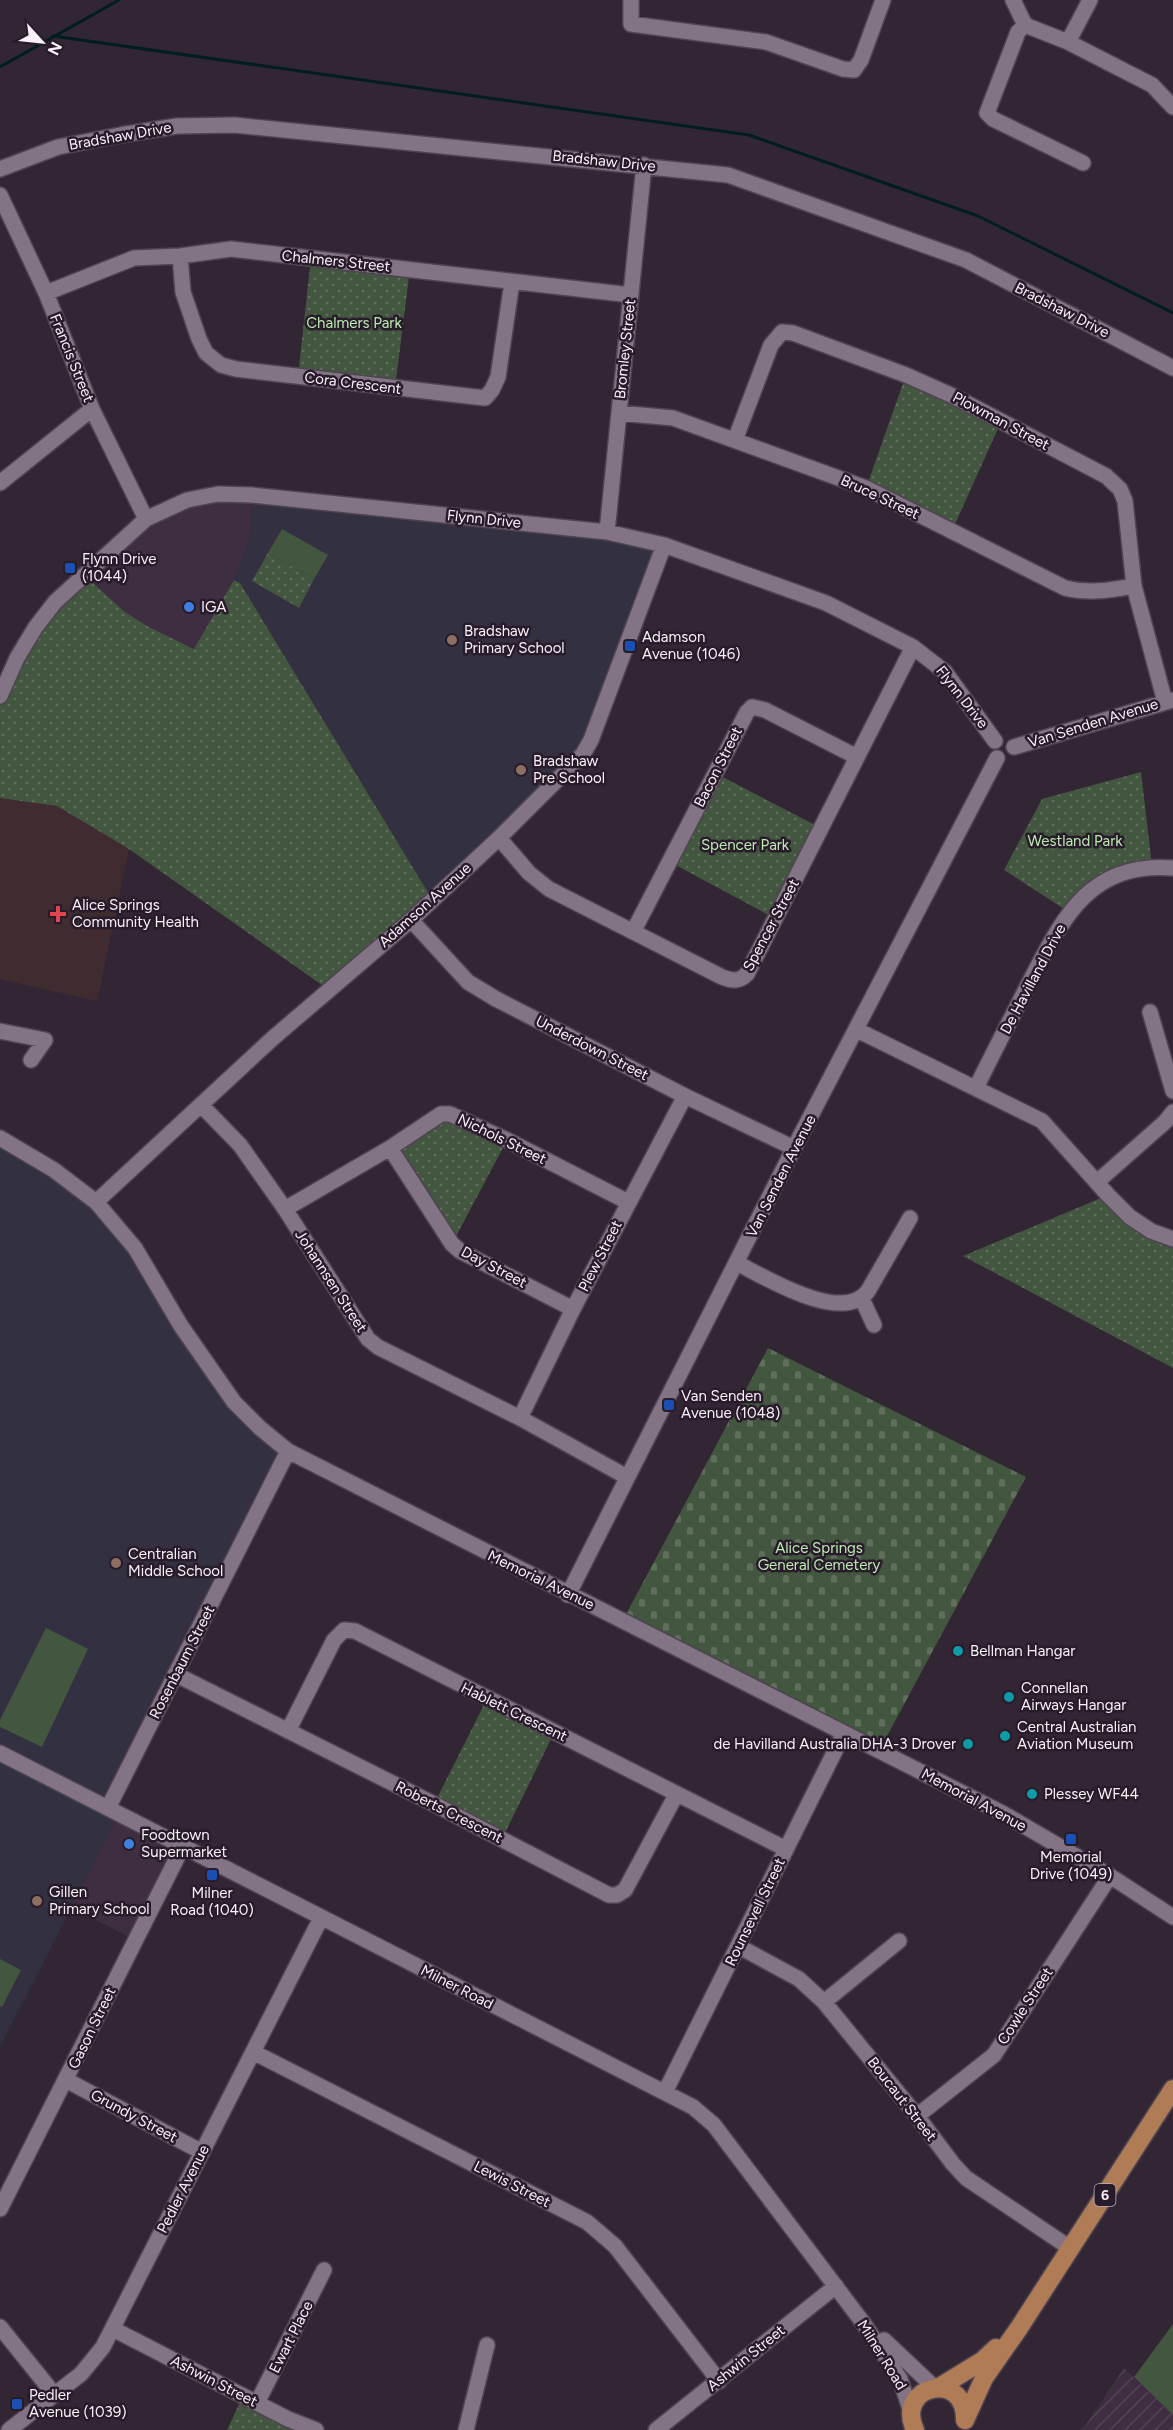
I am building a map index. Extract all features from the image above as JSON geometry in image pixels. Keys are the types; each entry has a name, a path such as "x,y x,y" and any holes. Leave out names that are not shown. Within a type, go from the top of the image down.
{"main road":[{"name":"6","path":"965,2426 984,2378 1172,2094"},
{"name":"6","path":"910,2422 920,2395 937,2388 982,2361 1011,2334 1036,2301"},
{"name":"6","path":"937,2388 952,2391 958,2397 966,2412 965,2426"}],"street":[{"path":"631,0 631,24 766,42 843,69 854,70 861,60 883,0"},
{"path":"1013,0 1025,25 1068,42 1152,85 1173,107"},
{"path":"1068,42 1090,0"},
{"path":"1025,25 1018,32 987,113 993,119 1083,163"},
{"name":"Bradshaw Drive","path":"0,169 58,147 110,137 177,126 234,125 728,175 966,260 1173,368"},
{"name":"Bromley Street","path":"607,532 644,165"},
{"name":"Francis Street","path":"0,195 46,293 92,409 146,519"},
{"name":"Chalmers Street","path":"46,293 134,258 180,256 231,249 631,295"},
{"name":"Cora Crescent","path":"180,256 183,292 199,339 206,353 221,365 236,369 485,398 498,377 512,282"},
{"name":"Plowman Street","path":"735,440 771,345 782,332 793,333 906,375 953,396 1106,476 1120,489 1125,501 1134,586 1169,701"},
{"path":"2,476 92,409"},
{"name":"Bruce Street","path":"619,413 673,418 866,488 1065,588 1081,592 1106,591 1134,586"},
{"name":"Flynn Drive","path":"0,696 23,648 55,602 146,519 187,500 218,494 252,495 607,532 664,545 826,603 913,647 945,672 995,741"},
{"name":"Adamson Avenue","path":"96,1202 273,1038 411,920 499,838 583,754 591,740 664,545"},
{"name":"Spencer Street","path":"499,838 529,873 549,889 722,977 732,981 742,980 776,919 913,647"},
{"name":"Van Senden Avenue","path":"1014,747 1169,701"},
{"name":"Bacon Street","path":"633,932 741,722 752,707 765,710 857,757"},
{"path":"1005,738 1012,743 1014,747 1010,758 1006,760 997,758 992,749 995,741 1005,738"},
{"name":"Van Senden Avenue","path":"568,1595 794,1148 997,758"},
{"name":"De Havilland Drive","path":"976,1088 1052,939 1069,912 1092,889 1120,873 1152,866 1173,868"},
{"name":"Underdown Street","path":"411,920 468,982 496,999 794,1148"},
{"path":"1150,1012 1173,1091"},
{"path":"857,1030 1042,1121 1130,1217 1151,1231 1173,1239"},
{"path":"0,1031 45,1040 31,1060"},
{"name":"Plew Street","path":"520,1418 628,1202 686,1096"},
{"name":"Johannsen Street","path":"202,1106 240,1145 285,1209 368,1339 378,1347 520,1418 627,1477"},
{"path":"1097,1182 1165,1122 1173,1112"},
{"name":"Nichols Street","path":"285,1209 390,1148 441,1114 450,1114 507,1140 628,1202"},
{"name":"Memorial Avenue","path":"0,1138 54,1170 96,1202 135,1248 181,1326 234,1402 288,1451 568,1595 623,1620 1004,1814 1110,1876 1173,1917"},
{"name":"Day Street","path":"390,1148 452,1244 460,1251 573,1309"},
{"path":"737,1263 797,1293 830,1302 850,1303 862,1299 910,1218"},
{"path":"862,1299 874,1325"},
{"name":"Rosenbaum Street","path":"108,1809 288,1451"},
{"name":"Hablett Crescent","path":"288,1731 334,1640 344,1630 355,1631 786,1849"},
{"name":"Roberts Crescent","path":"175,1674 609,1895 617,1895 625,1890 676,1795"},
{"name":"Rounsevell Street","path":"665,2092 844,1733"},
{"name":"Milner Road","path":"0,1753 693,2107 714,2125 848,2301 898,2355 937,2388"},
{"name":"Gason Street","path":"0,2209 183,1846"},
{"name":"Cowle Street","path":"917,2116 993,2055 1110,1876"},
{"name":"Pedler Avenue","path":"9,2430 81,2374 92,2363 113,2329 321,1918"},
{"path":"824,2002 899,1941"},
{"name":"Boucaut Street","path":"738,1946 800,1979 824,2002 966,2178 1070,2248"},
{"name":"Lewis Street","path":"253,2052 587,2222 615,2246 719,2381"},
{"name":"Grundy Street","path":"66,2080 202,2152"},
{"name":"Ewart Place","path":"257,2403 324,2270"},
{"name":"Ashwin Street","path":"656,2430 836,2286"},
{"name":"Milner Road","path":"848,2301 900,2379 910,2422"},
{"path":"0,2327 54,2394"},
{"name":"Ashwin Street","path":"113,2329 288,2419 316,2430"},
{"path":"466,2430 487,2345"}],"shaded area":[{"path":"252,495 250,538 234,580 195,649 147,626 125,612 83,574 146,519 187,500"},
{"name":"Bradshaw Primary School","path":"252,495 664,545 591,740 432,899 240,583 234,580 250,538"},
{"name":"Alice Springs Community Health","path":"0,798 57,806 129,849 97,1001 0,979"},
{"name":"Centralian Middle School","path":"0,1138 96,1202 234,1402 288,1451 109,1808 119,1814 0,2047"},
{"path":"119,1814 183,1846 135,1940 71,1907"},
{"path":"1124,2368 1173,2415 1173,2430 1080,2430"}],"green space":[{"name":"Chalmers Park","path":"311,258 410,269 395,388 298,376"},
{"path":"906,375 1001,422 951,533 866,488"},
{"path":"282,529 328,555 314,579 268,553"},
{"path":"268,553 314,579 299,608 252,581"},
{"path":"83,574 125,612 147,626 194,649 234,580 240,583 432,899 329,990 129,849 57,806 0,798 0,696 17,658"},
{"name":"Westland Park","path":"1141,772 1152,866 1127,870 1069,912 1004,870 1042,799"},
{"name":"Spencer Park","path":"715,773 821,828 776,919 670,862"},
{"path":"441,1114 507,1140 452,1244 390,1148"},
{"path":"1108,1195 1173,1239 1173,1368 963,1256"},
{"name":"Alice Springs General Cemetery","path":"768,1348 1026,1477 879,1751 623,1620"},
{"path":"46,1628 88,1649 42,1747 0,1727 0,1720"},
{"path":"487,1699 555,1731 502,1839 434,1804"},
{"path":"0,1959 21,1970 2,2007 0,2006"},
{"path":"1173,2324 1173,2415 1134,2377"},
{"path":"243,2396 309,2430 227,2430"}],"waterway":[{"path":"0,67 119,0"},
{"path":"53,36 749,135 978,216 1173,313"}],"place":[{"name":"Flynn Drive (1044)","path":"70,568"},
{"name":"IGA","path":"189,607"},
{"name":"Bradshaw Primary School","path":"452,640"},
{"name":"Adamson Avenue (1046)","path":"630,646"},
{"name":"Bradshaw Pre School","path":"521,770"},
{"name":"Alice Springs Community Health","path":"58,914"},
{"name":"Van Senden Avenue (1048)","path":"669,1405"},
{"name":"Centralian Middle School","path":"116,1563"},
{"name":"Bellman Hangar","path":"958,1651"},
{"name":"Connellan Airways Hangar","path":"1009,1697"},
{"name":"Central Australian Aviation Museum","path":"1005,1736"},
{"name":"de Havilland Australia DHA-3 Drover","path":"968,1744"},
{"name":"Plessey WF44","path":"1032,1794"},
{"name":"Memorial Drive (1049)","path":"1071,1839"},
{"name":"Foodtown Supermarket","path":"129,1844"},
{"name":"Milner Road (1040)","path":"212,1875"},
{"name":"Gillen Primary School","path":"37,1901"},
{"name":"Pedler Avenue (1039)","path":"17,2404"}]}
